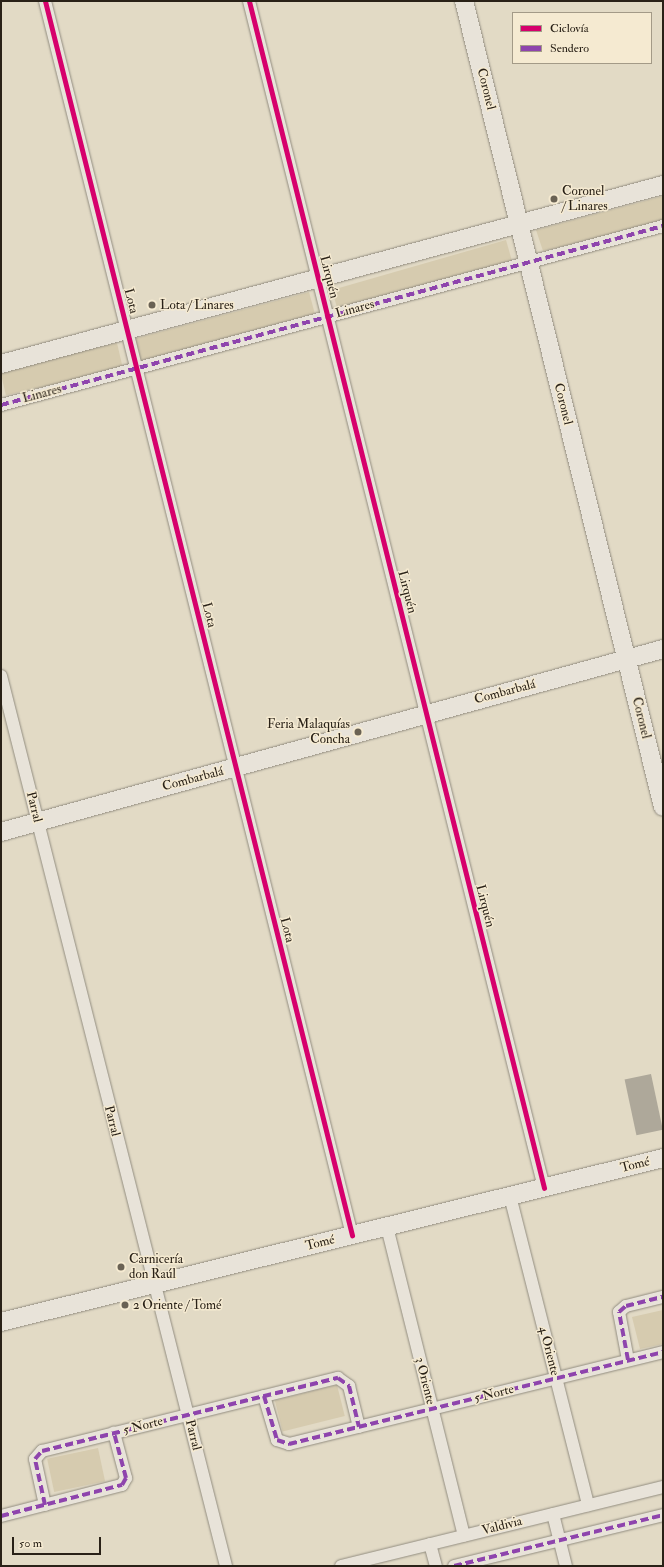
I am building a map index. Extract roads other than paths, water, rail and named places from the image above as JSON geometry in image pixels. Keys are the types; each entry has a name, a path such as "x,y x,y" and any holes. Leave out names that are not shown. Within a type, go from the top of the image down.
{"street":[{"name":"Lota","path":"45,1 352,1235"},
{"name":"Lirquén","path":"249,1 544,1188"},
{"name":"Coronel","path":"464,1 663,807"},
{"path":"1,364 663,185"},
{"name":"Linares","path":"1,405 663,226"},
{"name":"Combarbalá","path":"1,832 663,649"},
{"name":"Parral","path":"1,676 153,1284 226,1566"},
{"name":"Tomé","path":"1,1322 663,1158"},
{"name":"4 Oriente","path":"510,1196 588,1505"},
{"name":"3 Oriente","path":"386,1226 464,1536"},
{"path":"628,1360 620,1312 626,1306 663,1297"},
{"name":"5 Norte","path":"264,1396 275,1436 283,1444 359,1427 663,1352"},
{"name":"5 Norte","path":"45,1505 36,1455 114,1433 264,1396 341,1379 349,1386 359,1427"},
{"name":"5 Norte","path":"1,1516 124,1483 114,1433"},
{"name":"Valdivia","path":"341,1566 663,1487"},
{"path":"553,1514 566,1566"},
{"path":"454,1566 663,1515"},
{"path":"430,1544 436,1566"}],"place":[{"name":"Coronel / Linares","path":"554,199"},
{"name":"Lota / Linares","path":"152,305"},
{"name":"Feria Malaquías Concha","path":"358,732"},
{"name":"Carnicería don Raúl","path":"121,1267"},
{"name":"2 Oriente / Tomé","path":"125,1305"}]}
